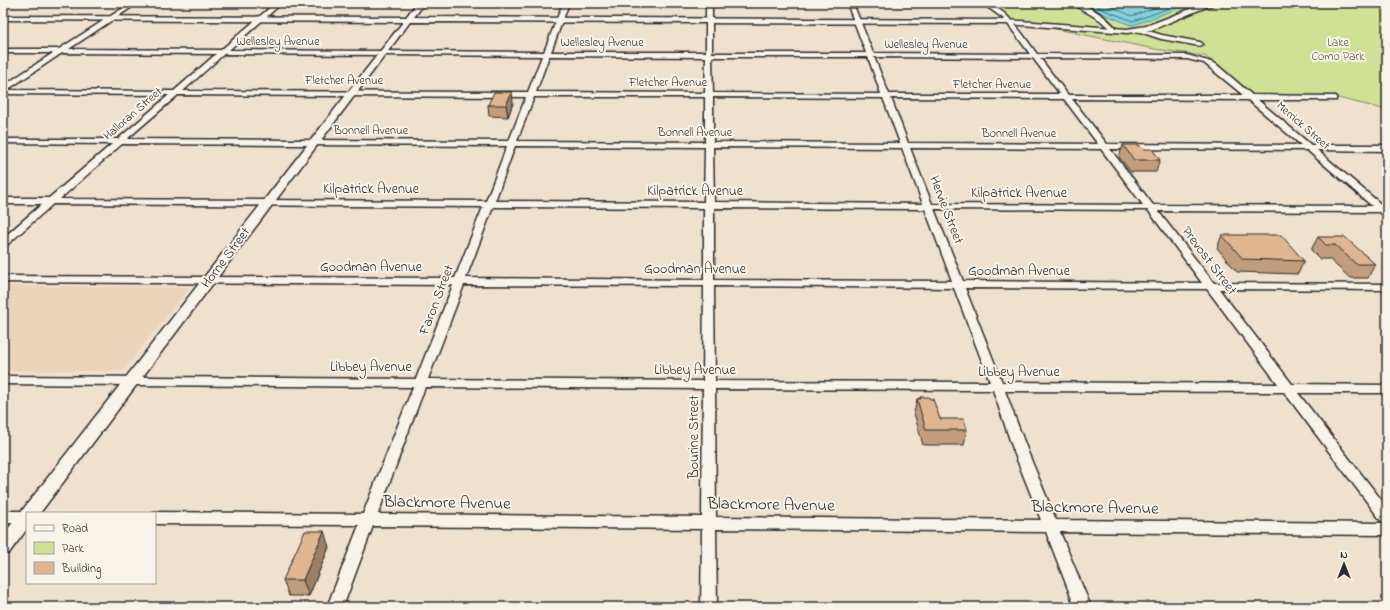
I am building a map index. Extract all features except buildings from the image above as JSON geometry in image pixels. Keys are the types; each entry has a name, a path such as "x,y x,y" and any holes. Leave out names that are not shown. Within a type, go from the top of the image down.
{"street":[{"path":"3,90 136,3"},
{"name":"Halloran Street","path":"3,243 279,3"},
{"name":"Horne Street","path":"31,512 421,3"},
{"name":"Faron Street","path":"335,607 566,3"},
{"name":"Bourine Street","path":"709,3 709,607"},
{"name":"Hervie Street","path":"850,3 959,284 1021,452 1052,526 1083,607"},
{"name":"Prevost Street","path":"985,3 1006,18 1387,518"},
{"path":"3,18 1008,22 1127,31 1151,27 1212,3"},
{"path":"1076,4 1104,20 1111,25 1114,30"},
{"path":"1139,30 1161,37 1200,44"},
{"name":"Wellesley Avenue","path":"3,51 871,56 1177,56 1200,60"},
{"name":"Merrick Street","path":"1200,60 1213,66 1385,211"},
{"name":"Fletcher Avenue","path":"3,90 176,93 1332,98"},
{"name":"Bonnell Avenue","path":"3,141 1387,148"},
{"name":"Kilpatrick Avenue","path":"3,201 1152,208 1385,211"},
{"name":"Goodman Avenue","path":"3,279 959,284 1387,288"},
{"name":"Libbey Avenue","path":"3,380 1387,389"},
{"path":"3,516 26,517"},
{"path":"3,548 26,518"},
{"name":"Blackmore Avenue","path":"156,518 1387,529"}],"shaded area":[{"path":"3,286 190,287 123,371 3,371"}],"green space":[{"name":"Lake Como Park","path":"988,3 1387,3 1387,110 1334,97 1254,96 1205,56 1155,49 1011,20"}],"water":[{"path":"1086,3 1201,4 1187,9 1179,8 1134,25 1130,25 1102,13"}]}
